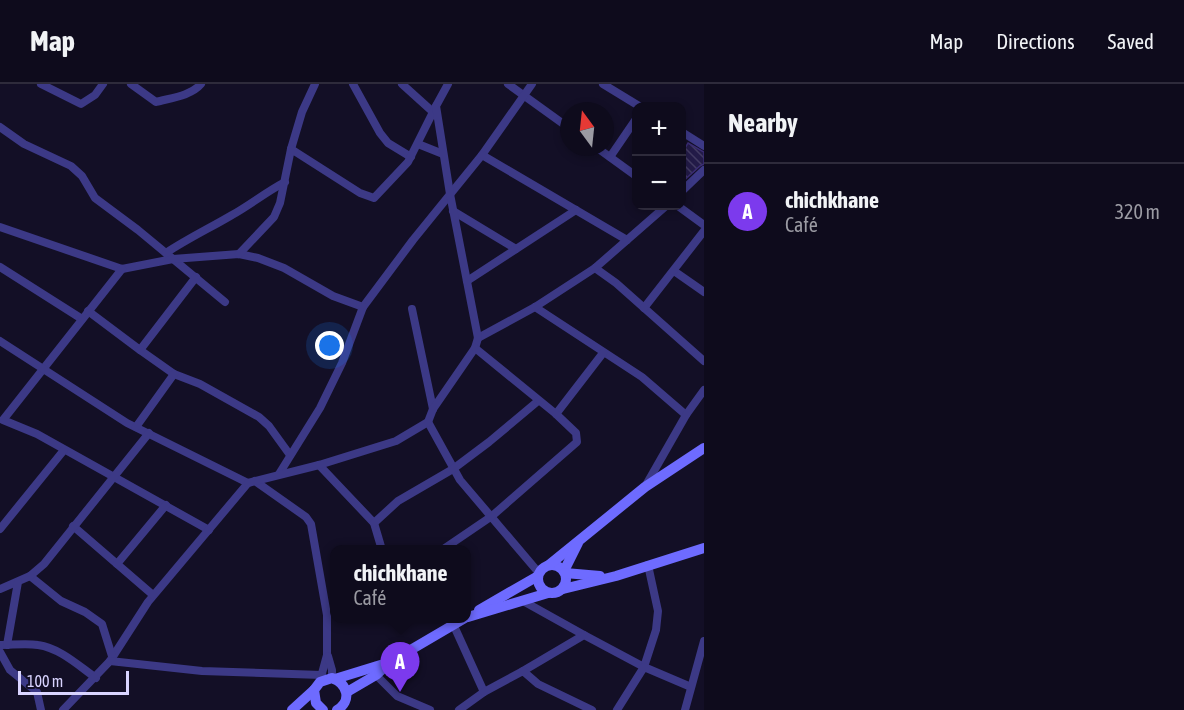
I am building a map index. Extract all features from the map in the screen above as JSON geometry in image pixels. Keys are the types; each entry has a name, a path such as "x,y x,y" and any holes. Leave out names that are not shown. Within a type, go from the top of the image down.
{"main road":[{"path":"471,615 538,575 543,568 645,487 704,448"},
{"path":"564,572 581,537"},
{"path":"471,617 548,593 556,593 563,589 616,576 704,548"},
{"path":"549,565 558,566 564,572 566,580 563,589"},
{"path":"564,572 616,576"},
{"path":"538,575 539,586 548,593"},
{"path":"292,710 325,681 390,662 458,623"},
{"path":"347,692 376,675 390,662"},
{"path":"325,681 342,684 347,692 345,703 337,710"},
{"path":"321,710 314,699 325,681"}],"street":[{"path":"41,84 81,104 95,95 103,84"},
{"path":"130,84 156,102 179,96 201,84"},
{"path":"239,254 274,218 280,203 291,149 302,112 315,84"},
{"path":"353,84 380,133 388,143 411,157"},
{"path":"63,710 96,678 153,596 252,482 319,465 396,441 428,422 432,409 475,348 478,338 435,109 402,84"},
{"path":"291,149 360,193 374,198 381,193 411,157 448,84"},
{"path":"508,84 560,122"},
{"path":"279,474 320,408 342,363 363,307 482,155 532,84"},
{"path":"603,84 632,102"},
{"path":"632,125 610,157 632,173"},
{"path":"0,127 24,144 71,166 82,176 95,198 225,302"},
{"path":"686,135 704,146"},
{"path":"418,144 443,154"},
{"path":"482,155 627,240"},
{"path":"686,186 704,170"},
{"path":"166,253 186,239 235,214 261,195 285,182"},
{"path":"467,281 576,210"},
{"path":"478,338 535,307 595,268 661,210"},
{"path":"683,210 704,225"},
{"path":"453,211 516,249"},
{"path":"0,227 122,269 173,259 239,254 258,258 284,268 333,296 363,307"},
{"path":"644,308 704,231"},
{"path":"0,267 82,319"},
{"path":"595,268 704,361"},
{"path":"122,269 1,422 37,434 209,530"},
{"path":"674,271 704,292"},
{"path":"140,350 196,277"},
{"path":"535,307 642,377 686,415"},
{"path":"412,309 432,409"},
{"path":"88,310 174,374 200,384 259,417 290,455"},
{"path":"0,341 136,427 252,482 306,517 311,524 330,609"},
{"path":"448,545 492,516 577,442 576,433 556,414 475,348"},
{"path":"556,414 603,353"},
{"path":"136,427 174,374"},
{"path":"645,487 686,415 704,390"},
{"path":"374,523 398,501 453,469 538,401"},
{"path":"428,422 453,469 538,575"},
{"path":"0,589 30,576 44,564 113,475 149,433"},
{"path":"0,529 64,450"},
{"path":"319,465 374,523 381,545"},
{"path":"117,564 166,505"},
{"path":"73,526 153,596"},
{"path":"616,710 644,667 656,630 658,611 648,565"},
{"path":"30,576 61,601 85,612 102,624 111,659"},
{"path":"18,582 3,645 45,646 69,658 96,678"},
{"path":"523,601 644,667 691,687"},
{"path":"111,659 202,671 325,681 332,670 327,655 330,623"},
{"path":"454,626 484,692"},
{"path":"459,710 484,692 584,635"},
{"path":"685,710 704,641"},
{"path":"0,652 10,670 37,692 41,710"},
{"path":"523,671 538,684 592,710"},
{"path":"695,672 704,678"},
{"path":"376,675 397,696 430,710"}],"building":[{"path":"688,143 704,152 704,164 686,179 686,156"}],"place":[{"name":"chichkhane","path":"400,692"}]}
